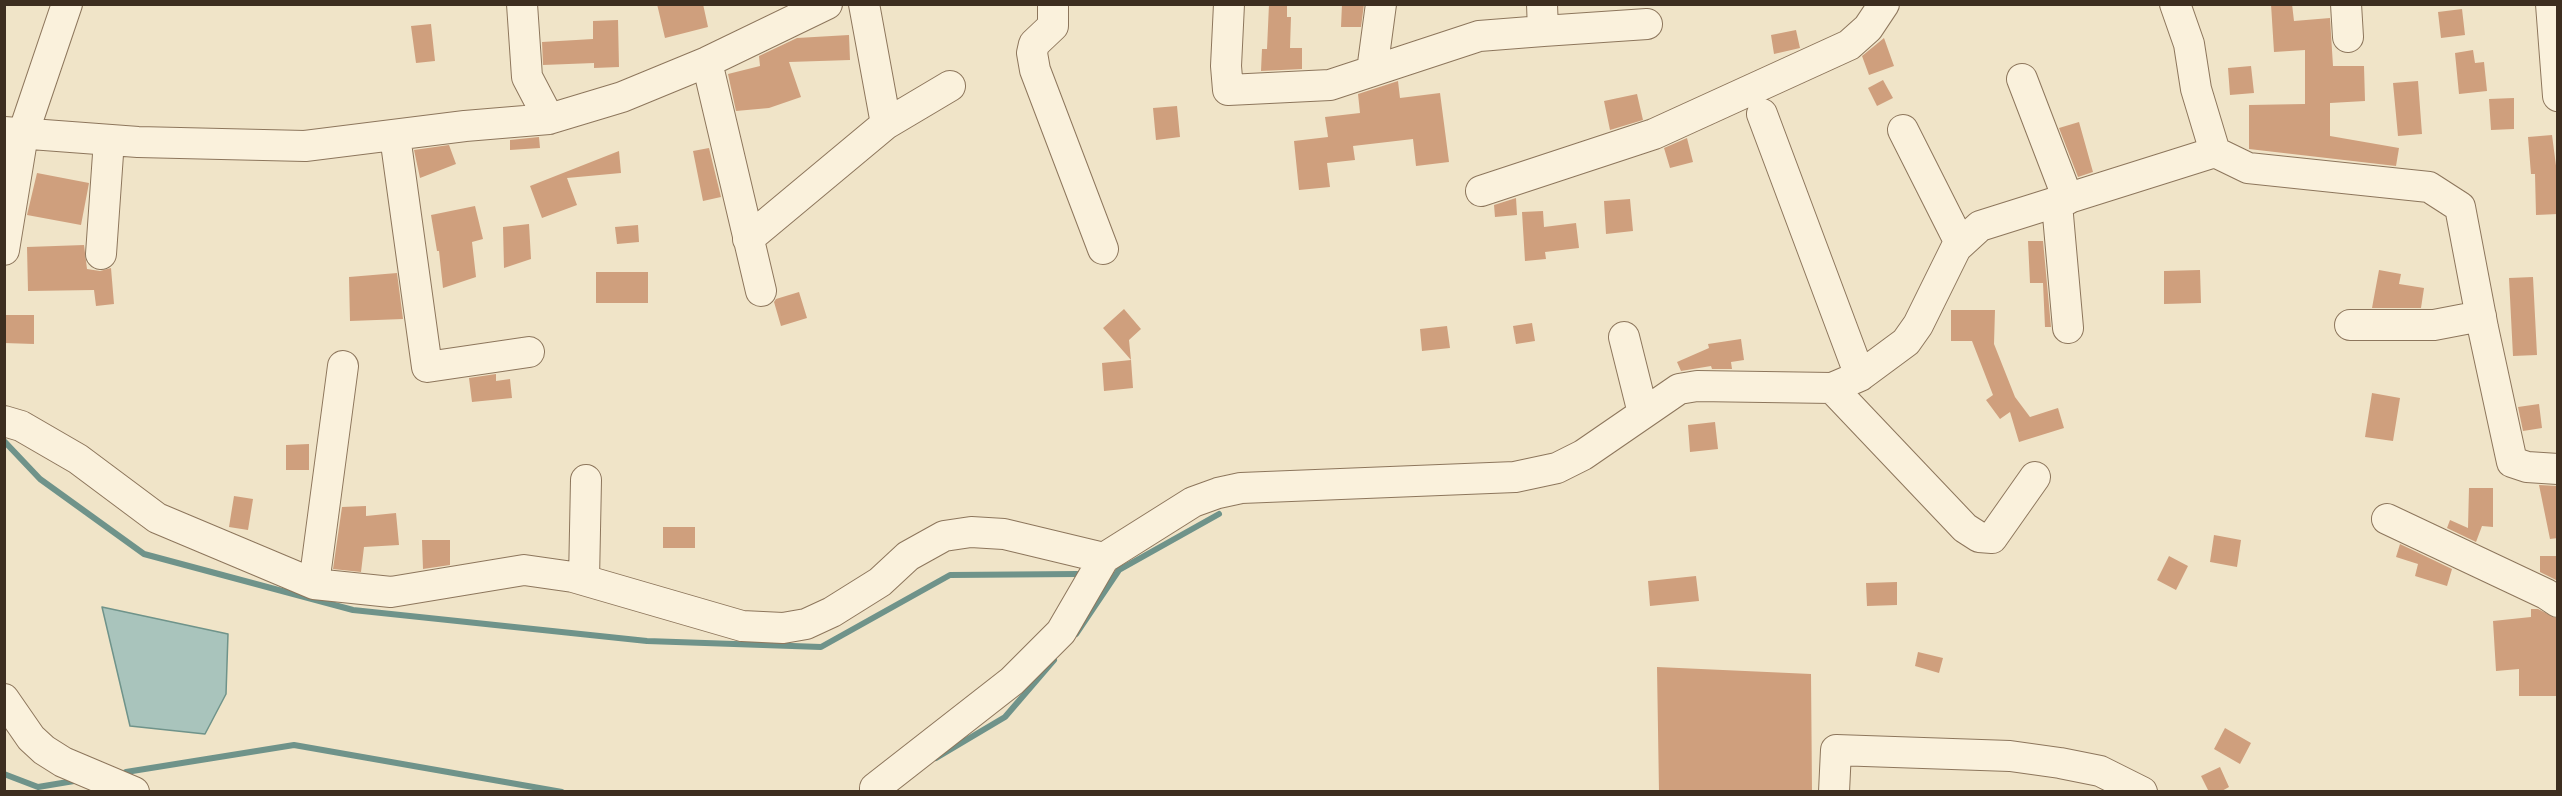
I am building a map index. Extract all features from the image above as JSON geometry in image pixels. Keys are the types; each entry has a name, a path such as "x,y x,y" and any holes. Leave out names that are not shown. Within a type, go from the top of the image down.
{"street":[{"path":"4,250 14,133 67,4"},
{"path":"522,4 526,77 549,119"},
{"path":"14,133 109,140 305,146 465,126 549,119 622,97 706,62 827,4"},
{"path":"864,4 886,124"},
{"path":"1053,4 1053,26 1035,44 1032,53 1035,69 1103,249"},
{"path":"1229,4 1226,66 1228,90 1330,85 1479,36 1542,18 1647,24"},
{"path":"1371,71 1381,4"},
{"path":"1481,191 1654,134 1849,45 1868,28 1884,4"},
{"path":"2175,4 2190,44 2196,89 2215,152"},
{"path":"2346,4 2348,37"},
{"path":"2551,4 2558,96"},
{"path":"706,62 761,291"},
{"path":"2022,79 2062,201 2068,328"},
{"path":"748,239 886,124 950,86"},
{"path":"1762,114 1860,376"},
{"path":"1903,130 1960,243"},
{"path":"395,136 426,367 528,352"},
{"path":"101,254 109,140"},
{"path":"875,790 995,695 1061,632 1104,558 1193,502 1240,488 1515,477 1557,468 1583,455 1679,389 1697,386 1832,388 1860,376 1906,342 1960,243 1980,226 2215,152 2248,168 2429,187 2460,207 2512,462 2527,467 2558,469"},
{"path":"2350,325 2434,325 2481,316"},
{"path":"1624,337 1643,413"},
{"path":"314,584 343,366"},
{"path":"1832,388 1965,528 1979,537 1992,538 2036,477"},
{"path":"4,421 21,426 78,459 157,518 314,584 391,591 524,570 584,580 742,626 783,628 806,624 832,612 880,582 908,556 944,536 971,532 1004,534 1104,558"},
{"path":"584,580 586,480"},
{"path":"2387,519 2546,594 2558,602"},
{"path":"4,699 31,738 44,750 63,762 134,792"},
{"path":"1834,792 1836,750 2010,756 2100,771 2142,792"}],"water":[{"path":"102,607 228,634 226,694 205,734 130,726"}],"building":[{"path":"657,4 703,4 708,27 665,38"},
{"path":"1269,4 1287,4 1287,17 1291,17 1290,48 1302,48 1302,69 1261,71 1262,49 1267,49"},
{"path":"1342,4 1364,4 1361,27 1341,27"},
{"path":"2271,4 2292,4 2294,21 2330,18 2333,66 2364,66 2365,101 2330,103 2330,136 2399,148 2396,166 2249,149 2249,105 2305,104 2305,50 2274,52"},
{"path":"2462,9 2465,35 2441,38 2438,12"},
{"path":"618,20 619,67 594,68 594,63 543,65 542,42 593,39 593,21"},
{"path":"431,24 435,61 416,63 411,26"},
{"path":"1796,30 1800,48 1774,54 1771,35"},
{"path":"849,35 850,60 789,62 801,97 769,108 736,111 728,74 760,66 759,56 797,38"},
{"path":"1884,38 1894,66 1869,75 1862,56"},
{"path":"2473,50 2475,63 2484,62 2487,91 2459,94 2455,53"},
{"path":"2251,66 2254,93 2230,95 2228,68"},
{"path":"1883,80 1893,98 1877,106 1868,88"},
{"path":"1398,81 1400,98 1440,93 1449,162 1416,166 1413,139 1353,146 1355,160 1327,163 1330,187 1299,190 1294,141 1328,137 1325,117 1360,113 1358,94"},
{"path":"2418,81 2422,134 2398,136 2393,83"},
{"path":"1637,94 1643,120 1610,130 1604,101"},
{"path":"2514,98 2514,129 2491,130 2489,99"},
{"path":"1177,106 1180,137 1156,140 1153,108"},
{"path":"2079,122 2093,172 2078,177 2059,128"},
{"path":"2552,135 2558,181 2558,214 2536,215 2535,174 2531,174 2528,137"},
{"path":"539,137 540,148 510,150 510,140"},
{"path":"1687,138 1693,162 1670,168 1664,148"},
{"path":"449,145 456,164 420,178 414,150"},
{"path":"709,148 721,197 703,201 693,151"},
{"path":"619,151 621,173 567,178 577,205 542,218 530,186"},
{"path":"37,173 89,183 81,225 27,215"},
{"path":"1516,198 1517,215 1495,217 1494,205"},
{"path":"1630,199 1633,231 1606,234 1604,201"},
{"path":"475,206 483,239 472,242 476,277 443,288 439,251 437,251 431,215"},
{"path":"1543,211 1544,227 1576,223 1579,248 1545,252 1546,259 1525,261 1522,212"},
{"path":"529,224 531,259 504,268 503,227"},
{"path":"638,225 639,242 617,244 615,227"},
{"path":"2028,241 2043,241 2051,327 2045,327 2043,283 2030,283"},
{"path":"84,245 87,269 100,271 111,268 114,304 96,306 94,290 28,291 27,247"},
{"path":"2200,270 2201,303 2164,304 2164,271"},
{"path":"2379,270 2401,274 2399,284 2424,288 2421,308 2372,308"},
{"path":"596,272 648,272 648,303 596,303"},
{"path":"397,273 403,319 350,321 349,277"},
{"path":"2533,277 2537,355 2513,356 2509,278"},
{"path":"799,292 807,318 781,326 774,302 776,299"},
{"path":"1124,309 1141,329 1129,340 1131,360 1103,328"},
{"path":"1951,310 1995,310 1994,344 2015,397 2030,417 2058,408 2064,428 2019,442 2010,412 2000,419 1986,400 1993,395 1972,341 1951,341"},
{"path":"4,315 34,315 34,344 4,343"},
{"path":"1532,323 1535,341 1516,344 1513,326"},
{"path":"1447,326 1450,348 1422,351 1420,329"},
{"path":"1741,339 1744,360 1731,362 1732,369 1712,369 1711,366 1681,371 1677,362 1709,348 1708,344"},
{"path":"1131,360 1133,388 1104,391 1102,363"},
{"path":"496,374 496,381 510,379 512,398 472,402 469,378"},
{"path":"2372,393 2400,398 2393,441 2365,437"},
{"path":"2539,404 2542,428 2523,431 2518,407"},
{"path":"1715,422 1718,449 1690,452 1688,425"},
{"path":"309,444 309,470 286,470 286,445"},
{"path":"2539,485 2558,486 2558,538 2550,539"},
{"path":"2469,488 2493,488 2493,527 2482,526 2476,542 2447,528 2450,520 2468,528"},
{"path":"234,496 253,499 248,530 229,527"},
{"path":"366,506 366,516 396,513 399,545 364,547 361,572 333,569 342,507"},
{"path":"663,527 695,527 695,548 663,548"},
{"path":"2214,535 2241,540 2237,567 2210,562"},
{"path":"422,540 450,540 450,565 423,569"},
{"path":"2400,544 2452,569 2447,586 2415,576 2418,564 2396,557"},
{"path":"2169,556 2188,566 2176,590 2157,580"},
{"path":"2540,556 2558,556 2558,581 2540,572"},
{"path":"1696,576 1699,601 1650,606 1648,581"},
{"path":"1897,582 1897,605 1867,606 1866,583"},
{"path":"2531,609 2538,609 2558,619 2557,696 2519,696 2519,669 2496,671 2493,621 2531,617"},
{"path":"1918,652 1943,658 1939,673 1915,666"},
{"path":"1657,667 1811,674 1812,792 1659,792"},
{"path":"2225,728 2251,743 2240,764 2214,749"},
{"path":"2220,767 2229,787 2220,792 2209,792 2201,776"}],"waterway":[{"path":"4,441 40,479 144,554 353,610 647,641 821,647 950,575 1077,574"},
{"path":"1076,634 1119,570 1219,514"},
{"path":"936,758 1005,717 1054,660"},
{"path":"126,772 294,745 562,792"},
{"path":"4,774 38,787 74,781"}]}
